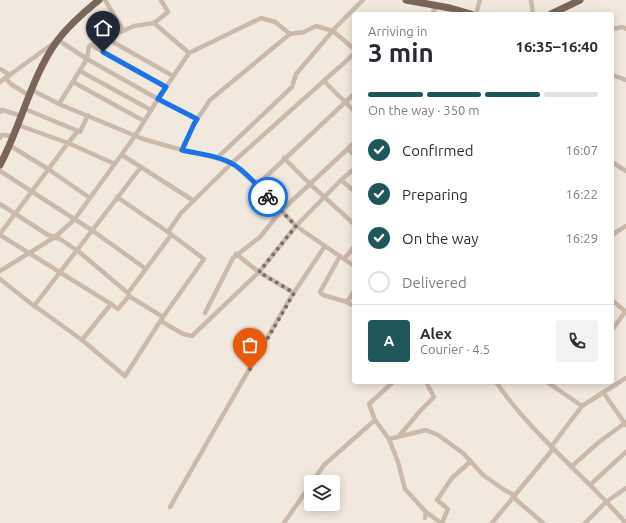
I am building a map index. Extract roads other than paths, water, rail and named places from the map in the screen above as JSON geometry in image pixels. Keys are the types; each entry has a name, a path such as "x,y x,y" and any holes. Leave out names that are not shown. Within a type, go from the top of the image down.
{"main road":[{"path":"0,165 47,57 58,40 77,18 99,0"},
{"path":"409,0 437,6 445,11"},
{"path":"555,12 580,0"}],"street":[{"path":"105,0 123,30"},
{"path":"60,104 87,59 88,46 134,26 154,23 168,12 161,0"},
{"path":"217,158 292,87 296,74 333,30 363,0"},
{"path":"477,12 480,0"},
{"path":"531,0 533,12"},
{"path":"433,12 437,6"},
{"path":"0,271 55,237 74,220 122,156 188,53 261,18 275,22 290,34"},
{"path":"154,23 188,53"},
{"path":"182,150 194,124 210,100 290,34 304,32 316,26 333,30 352,47"},
{"path":"614,29 623,27 626,29"},
{"path":"106,38 172,76"},
{"path":"0,82 58,40 87,59 197,119"},
{"path":"91,45 166,87"},
{"path":"88,115 80,132 78,131 68,143 0,234 29,254 61,272 118,309 146,269 181,213 232,163 352,56"},
{"path":"0,69 11,84 135,136 232,163 257,185 296,226 352,264"},
{"path":"80,71 151,110"},
{"path":"614,76 626,80"},
{"path":"324,81 352,110"},
{"path":"73,82 144,121"},
{"path":"257,185 352,96"},
{"path":"0,112 2,110 23,112 78,131"},
{"path":"18,125 68,143 115,164"},
{"path":"0,138 2,135 13,136"},
{"path":"9,145 48,169 90,198"},
{"path":"205,314 232,258 260,237 281,211 352,145"},
{"path":"348,149 352,153"},
{"path":"122,156 194,201"},
{"path":"284,158 352,222"},
{"path":"614,163 626,171"},
{"path":"34,306 78,251 141,167"},
{"path":"0,171 93,231 146,269"},
{"path":"0,204 78,251 129,294 162,319 183,334 192,336 259,272 296,226 352,171"},
{"path":"341,180 352,189"},
{"path":"0,280 82,340 125,376 162,319 204,259 118,197"},
{"path":"614,234 626,226"},
{"path":"170,507 294,293 325,246"},
{"path":"352,249 342,257 320,292 323,295 352,305"},
{"path":"236,254 259,272 294,293"},
{"path":"347,302 352,294"},
{"path":"614,302 625,312 614,327"},
{"path":"82,340 111,304"},
{"path":"492,523 552,448 582,406 626,378"},
{"path":"391,384 369,404 375,420 389,439 398,462 405,489 426,512 442,523 448,509 437,500 452,478 471,461"},
{"path":"399,436 421,410 434,398 427,384"},
{"path":"497,384 508,400 552,448 626,523"},
{"path":"550,384 582,406"},
{"path":"571,467 599,442 625,424 603,392"},
{"path":"317,475 324,465 375,420"},
{"path":"389,439 426,430 438,435 463,453 483,475 514,496 543,523"},
{"path":"590,485 626,452"},
{"path":"585,523 606,502 626,488"},
{"path":"284,523 304,494"},
{"path":"425,518 426,512"}]}
